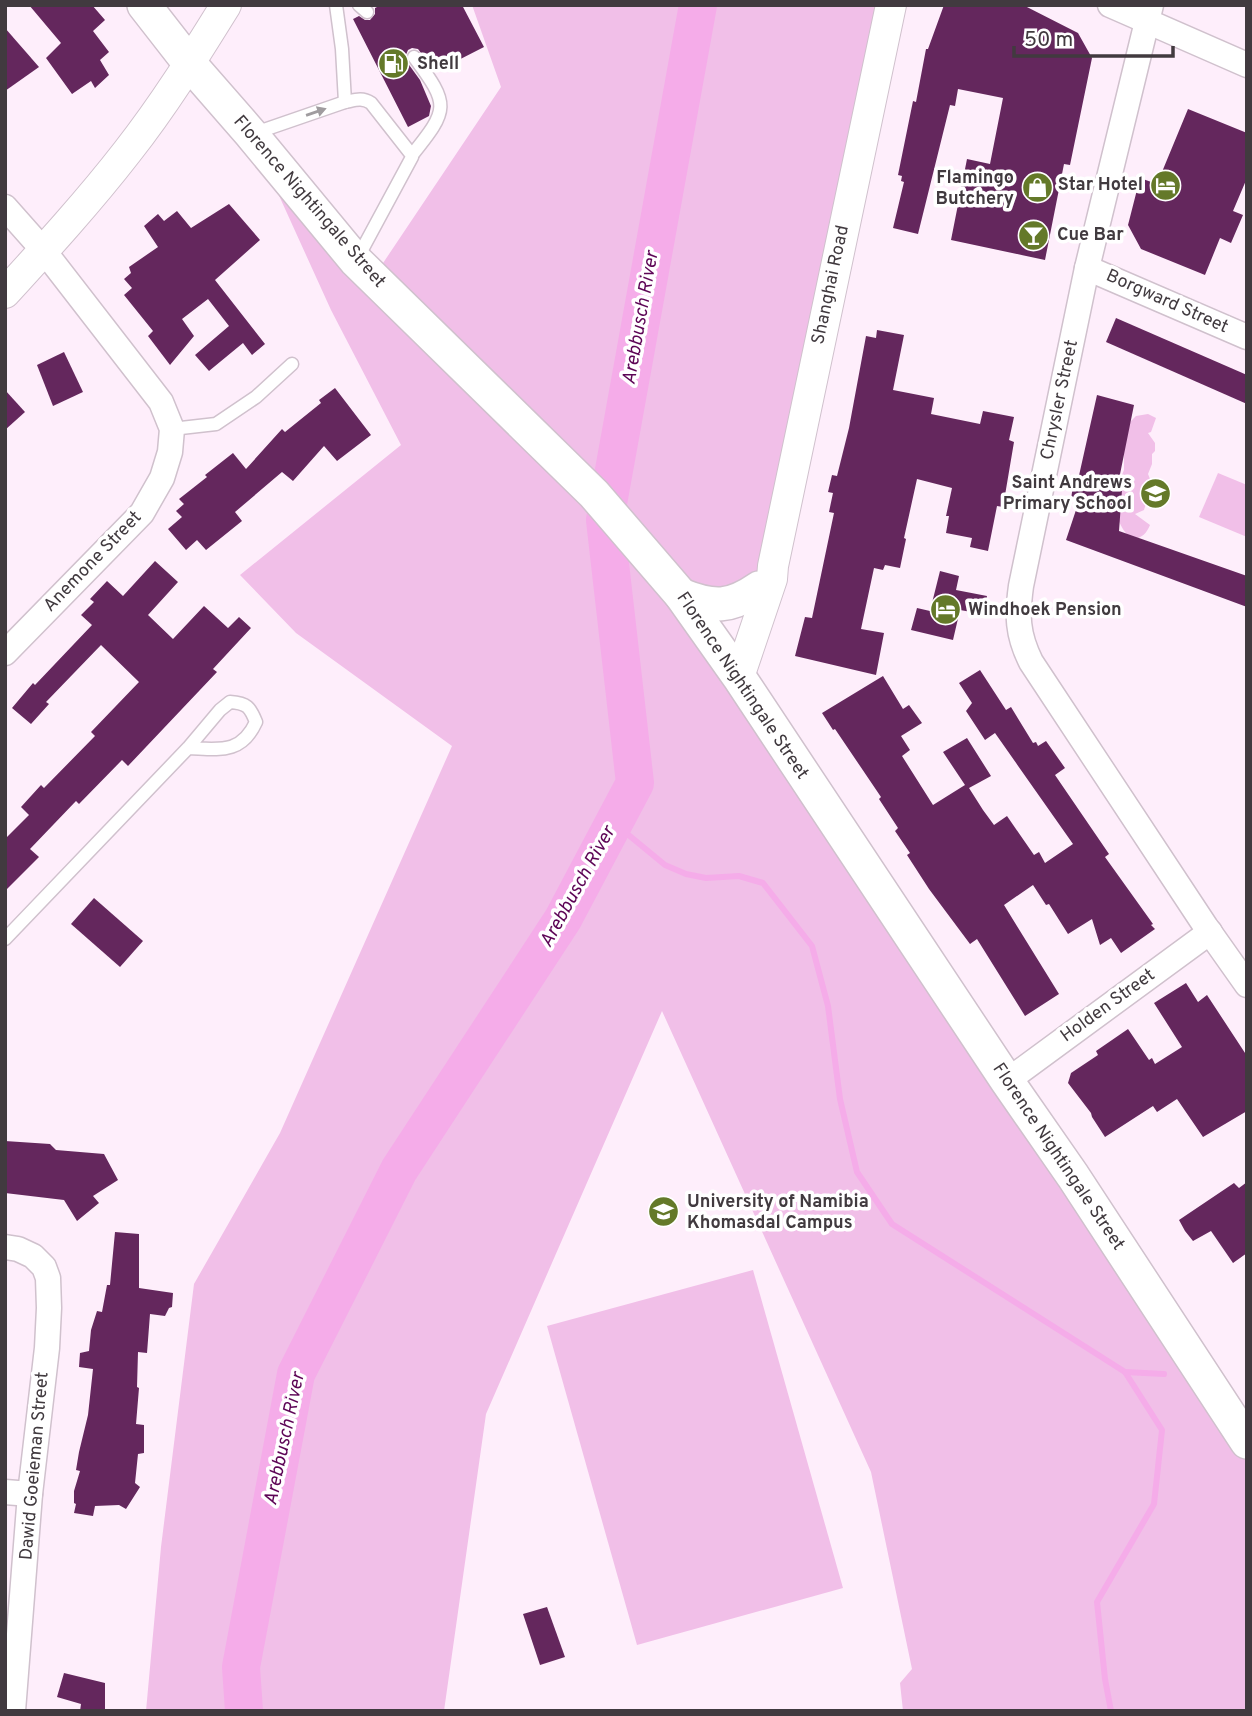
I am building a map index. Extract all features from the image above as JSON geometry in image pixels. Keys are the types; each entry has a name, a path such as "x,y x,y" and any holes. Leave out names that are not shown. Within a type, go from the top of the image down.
{"main road":[{"name":"Florence Nightingale Street","path":"144,5 190,64 356,261 594,494 681,595 1073,1176 1247,1442"},
{"path":"681,595 701,603 730,603 746,597 766,577"}],"street":[{"path":"5,293 128,151 190,64 226,5"},
{"name":"Shanghai Road","path":"733,670 772,579 766,577 891,5"},
{"path":"1110,5 1149,14 1247,65"},
{"name":"Chrysler Street","path":"1149,14 1087,268 1021,586 1017,611 1019,632 1031,662 1247,985"},
{"path":"5,208 44,251 161,402 172,429"},
{"name":"Borgward Street","path":"1087,268 1247,337"},
{"name":"Anemone Street","path":"5,653 142,513 162,478 170,452 172,429"},
{"name":"Holden Street","path":"1007,1081 1210,932"},
{"name":"Dawid Goeieman Street","path":"5,1247 33,1256 44,1268 48,1278 47,1348 30,1494 13,1711"},
{"path":"5,1492 30,1494"}],"lane":[{"path":"336,5 345,102"},
{"path":"356,261 412,155 436,126 440,96 414,57"},
{"path":"251,134 345,102 366,99 412,155"},
{"path":"172,429 216,424 256,397 292,364"},
{"path":"5,939 220,710 230,702 242,703 251,710 256,722 243,741 230,748 187,748"}],"shaded area":[{"path":"472,5 891,5 773,566 701,603 1247,1442 1247,1711 903,1711 900,1683 912,1669 871,1472 662,1011 486,1414 444,1711 146,1711 161,1547 194,1284 280,1133 452,746 296,633 240,575 401,445 331,310 251,134 373,278 501,87"},
{"path":"1148,414 1156,418 1151,432 1148,433 1155,443 1155,451 1148,474 1150,479 1146,482 1147,500 1144,510 1135,514 1150,525 1146,533 1139,538 1132,538 1125,532 1111,502 1124,470 1122,444 1125,432 1136,416"},
{"path":"1218,473 1247,485 1247,537 1199,517"},
{"path":"753,1270 843,1588 637,1645 547,1326"}],"building":[{"path":"29,5 92,5 105,20 93,31 109,52 100,60 109,75 95,88 91,81 72,94 46,58 61,43"},
{"name":"Shell","path":"381,5 462,5 484,47 435,72 418,49 408,50 405,57 407,62 420,80 431,106 429,116 408,127 353,19 359,16 370,20 375,14 375,8"},
{"path":"944,5 1023,5 1078,33 1092,58 1070,165 1064,164 1045,260 951,240 967,159 990,164 1003,98 958,89 955,106 950,105 918,234 893,228 904,182 901,181 902,176 898,175 913,101 916,102 926,49"},
{"path":"5,28 39,67 5,91"},
{"path":"1188,109 1247,133 1247,178 1233,211 1243,215 1231,243 1220,238 1205,275 1141,249 1128,225 1140,178 1157,184"},
{"path":"229,204 260,240 215,280 265,344 252,355 243,343 209,371 195,355 229,326 208,299 182,319 194,336 170,365 148,336 153,331 124,295 132,288 124,279 131,273 129,267 158,247 144,226 158,214 164,221 177,211 191,228"},
{"path":"1116,318 1247,375 1247,404 1106,342"},
{"path":"877,330 904,335 893,390 934,398 931,414 980,424 983,411 1014,417 1009,440 1014,442 1003,507 997,506 988,551 970,547 972,538 946,533 949,516 946,516 952,488 917,479 900,568 885,565 883,570 874,568 861,629 884,633 876,675 795,656 805,617 812,618 834,513 829,512 833,493 828,492 832,475 837,476 849,428 866,336 876,338"},
{"path":"64,352 83,392 53,406 37,365"},
{"path":"335,388 371,435 337,461 324,446 293,481 282,472 235,512 242,521 206,550 197,540 186,550 168,529 182,517 176,511 184,504 179,499 233,453 246,469 282,429 285,432"},
{"path":"5,390 25,412 5,430"},
{"path":"1097,395 1134,405 1117,489 1122,490 1119,531 1247,576 1247,607 1066,540 1079,501 1071,499 1074,479 1078,480"},
{"path":"155,561 178,582 148,615 173,639 204,606 228,628 239,617 251,628 213,669 217,672 128,766 122,760 79,804 76,801 30,849 39,857 5,891 5,839 29,815 21,807 41,785 44,788 95,736 91,732 139,682 101,645 46,702 49,704 31,724 12,708 33,683 35,685 92,625 81,615 94,602 90,599 107,581 123,596"},
{"path":"940,571 959,576 956,590 987,596 983,614 960,610 953,640 911,630 917,608 930,611"},
{"path":"980,670 1006,710 1011,707 1033,743 1036,742 1038,746 1046,741 1065,768 1055,775 1109,854 1105,857 1155,929 1121,953 1111,938 1100,945 1092,919 1068,934 1033,885 1004,905 1059,994 1025,1016 977,939 970,944 929,889 907,855 910,853 895,831 898,828 879,799 881,797 822,713 883,676 903,709 909,705 922,723 901,736 910,750 902,756 933,805 965,785 943,752 967,738 991,776 969,788 994,825 1007,816 1034,855 1039,852 1045,863 1073,844 995,733 985,740 966,711 972,703 959,683"},
{"path":"94,898 143,941 120,967 71,924"},
{"path":"1186,983 1198,1002 1207,995 1247,1056 1247,1111 1203,1137 1177,1099 1157,1112 1153,1106 1105,1137 1068,1083 1071,1073 1098,1055 1096,1051 1128,1029 1149,1060 1152,1058 1155,1064 1182,1047 1154,1003"},
{"path":"5,1141 50,1144 56,1150 104,1154 118,1180 93,1196 99,1203 77,1221 64,1200 5,1193"},
{"path":"1247,1182 1247,1253 1233,1263 1211,1231 1193,1241 1179,1220 1234,1183 1239,1188"},
{"path":"115,1232 139,1234 139,1288 173,1293 172,1307 165,1316 150,1314 147,1353 138,1352 136,1424 144,1425 144,1453 138,1454 135,1483 140,1487 126,1509 119,1505 95,1506 93,1516 74,1513 74,1491 80,1471 76,1470 88,1415 93,1369 79,1367 80,1353 89,1351 91,1330 97,1311 102,1312 107,1285 110,1285"},
{"path":"547,1607 565,1657 540,1665 523,1614"},
{"path":"64,1673 105,1683 105,1711 80,1711 81,1704 57,1697"}],"waterway":[{"name":"Arebbusch River","path":"244,1711 241,1667 296,1374 399,1170 563,919 635,783 605,520 698,5"},
{"path":"614,823 665,865 686,874 706,878 739,876 763,883 812,946 828,1006 840,1099 857,1172 892,1224 1125,1372 1162,1430 1154,1504 1097,1602 1111,1711"},
{"path":"1125,1372 1164,1374"}],"place":[{"name":"Shell","path":"394,64"},
{"name":"Star Hotel","path":"1166,185"},
{"name":"Flamingo Butchery","path":"1037,188"},
{"name":"Cue Bar","path":"1034,235"},
{"name":"Saint Andrews Primary School","path":"1155,493"},
{"name":"Windhoek Pension","path":"945,610"},
{"name":"University of Namibia Khomasdal Campus","path":"664,1212"}]}
